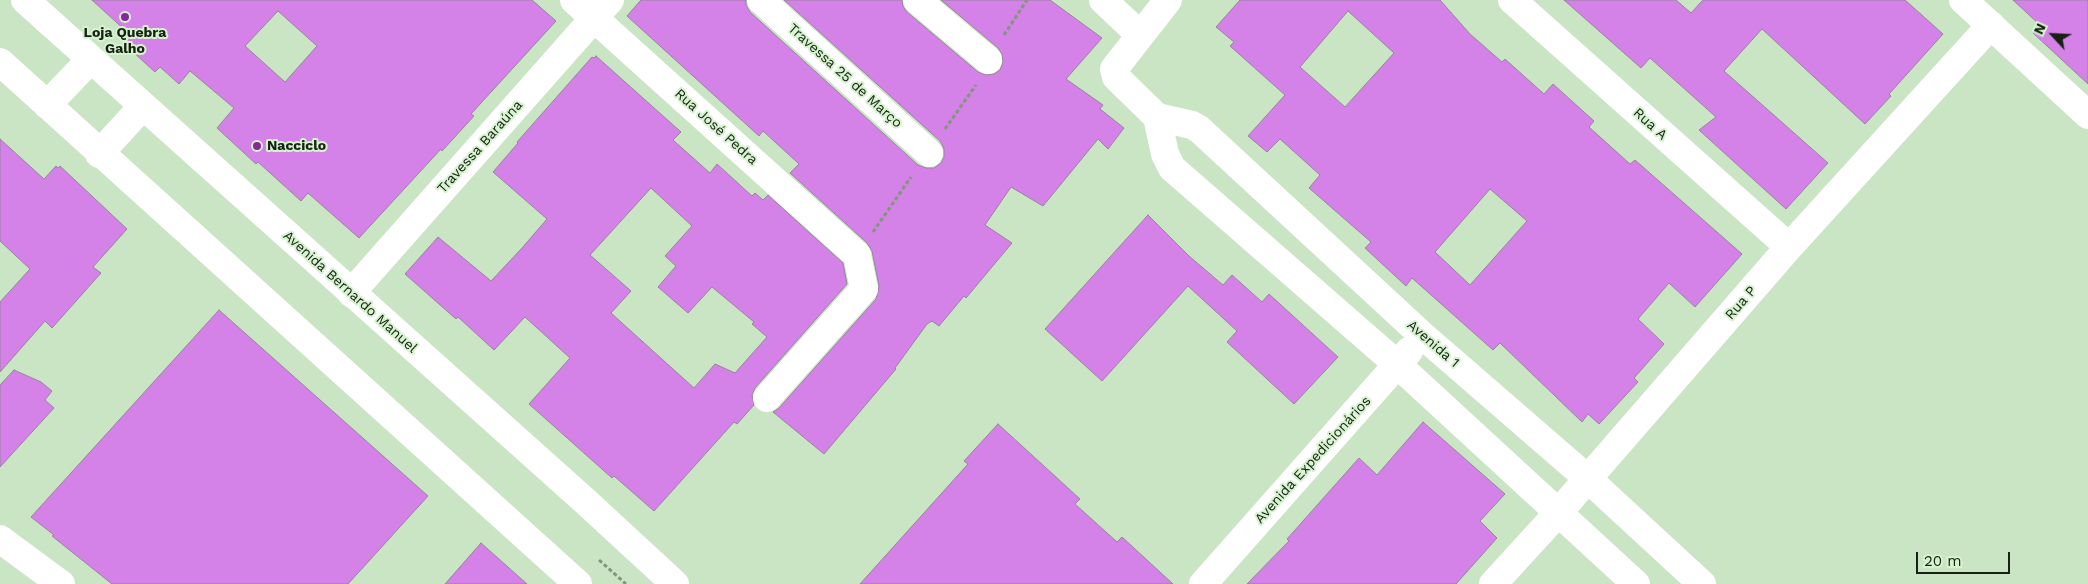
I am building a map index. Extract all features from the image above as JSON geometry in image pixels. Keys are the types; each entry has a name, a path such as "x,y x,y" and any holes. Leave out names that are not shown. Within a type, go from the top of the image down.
{"street":[{"name":"Avenida Bernardo Manuel","path":"25,0 350,293 585,501 675,584"},
{"name":"Rua José Pedra","path":"574,0 602,9 857,255 864,289 767,398"},
{"name":"Travessa 25 de Março","path":"761,0 929,153"},
{"path":"917,0 988,60"},
{"path":"1103,0 1139,34"},
{"path":"1168,0 1139,34 1114,69 1116,77 1157,117 1165,154 1172,168 1398,365 1636,584"},
{"name":"Rua A","path":"1512,0 1789,247"},
{"path":"1964,0 2088,115"},
{"name":"Travessa Baraúna","path":"350,293 602,9"},
{"name":"Rua P","path":"1493,584 1558,513 1789,247 1991,25"},
{"path":"46,105 91,60"},
{"path":"0,62 99,154 578,584"},
{"path":"99,154 143,106"},
{"name":"Avenida 1","path":"1157,117 1192,125 1199,129 1422,336 1588,478 1702,584"},
{"name":"Avenida Expedicionários","path":"1203,584 1422,336"},
{"path":"0,539 61,584"}],"building":[{"path":"92,0 532,0 556,21 471,114 474,116 359,238 308,193 301,201 258,162 256,164 217,128 234,108 190,71 179,84 160,67 155,72 133,52 136,50 122,37 127,32","holes":["278,11 317,46 285,82 245,46"]},
{"path":"641,0 746,0 746,5 750,12 918,165 934,168 941,163 944,157 944,149 940,141 784,0 902,0 907,12 978,72 986,75 994,74 1000,70 1003,62 1002,54 998,48 941,0 1050,0 1102,38 1066,79 1103,105 1100,109 1124,128 1108,149 1098,139 1043,206 1011,187 985,225 1012,243 966,298 964,296 939,326 932,321 927,324 896,369 824,454 773,412 779,408 876,299 879,286 872,251 867,243 790,173 799,164 763,131 759,136 627,16"},
{"path":"1240,0 1440,0 1470,34 1502,62 1505,59 1544,94 1553,84 1594,121 1589,127 1630,164 1635,160 1742,254 1695,307 1669,283 1638,319 1664,344 1634,378 1638,382 1599,424 1588,414 1582,422 1500,343 1493,350 1412,278 1406,286 1365,248 1371,242 1309,188 1320,175 1280,139 1267,152 1248,136 1285,95 1230,46 1234,42 1216,27","holes":["1348,11 1394,53 1345,107 1300,67","1490,189 1527,221 1470,285 1435,252"]},
{"path":"1564,0 1676,0 1691,13 1703,0 1905,0 1943,34 1889,94 1891,96 1865,124 1762,29 1724,71 1828,163 1786,209 1699,130 1716,117 1650,58 1641,68"},
{"path":"2013,0 2088,0 2088,84 2033,33 2040,25"},
{"path":"596,56 681,132 673,140 710,173 717,164 752,196 755,193 763,200 768,195 843,263 847,284 755,388 752,395 754,405 737,424 734,422 654,511 614,476 612,478 529,404 570,358 525,317 494,350 458,317 456,319 405,274 438,237 491,281 522,248 547,219 493,172 592,57","holes":["651,188 692,226 665,256 676,266 658,287 688,313 712,287 754,322 752,324 767,337 735,373 715,364 694,388 611,313 631,291 590,255"]},
{"path":"0,139 44,179 56,166 58,168 60,166 127,229 93,267 101,273 52,328 45,321 0,372 0,302 30,269 0,241"},
{"path":"1148,215 1189,256 1223,285 1232,275 1262,302 1269,294 1338,357 1294,404 1227,342 1237,331 1188,286 1102,381 1045,329"},
{"path":"219,310 428,496 348,584 112,584 31,517"},
{"path":"14,370 41,382 52,391 45,400 54,408 0,467 0,385"},
{"path":"1423,422 1505,494 1480,521 1497,538 1456,584 1247,584 1289,541 1287,539 1359,458 1377,475"},
{"path":"998,424 1080,499 1075,504 1117,542 1122,537 1173,584 860,584 968,464 964,461"},
{"path":"481,543 527,584 445,584"}],"place":[{"name":"Loja Quebra Galho","path":"125,17"},
{"name":"Nacciclo","path":"257,146"}]}
